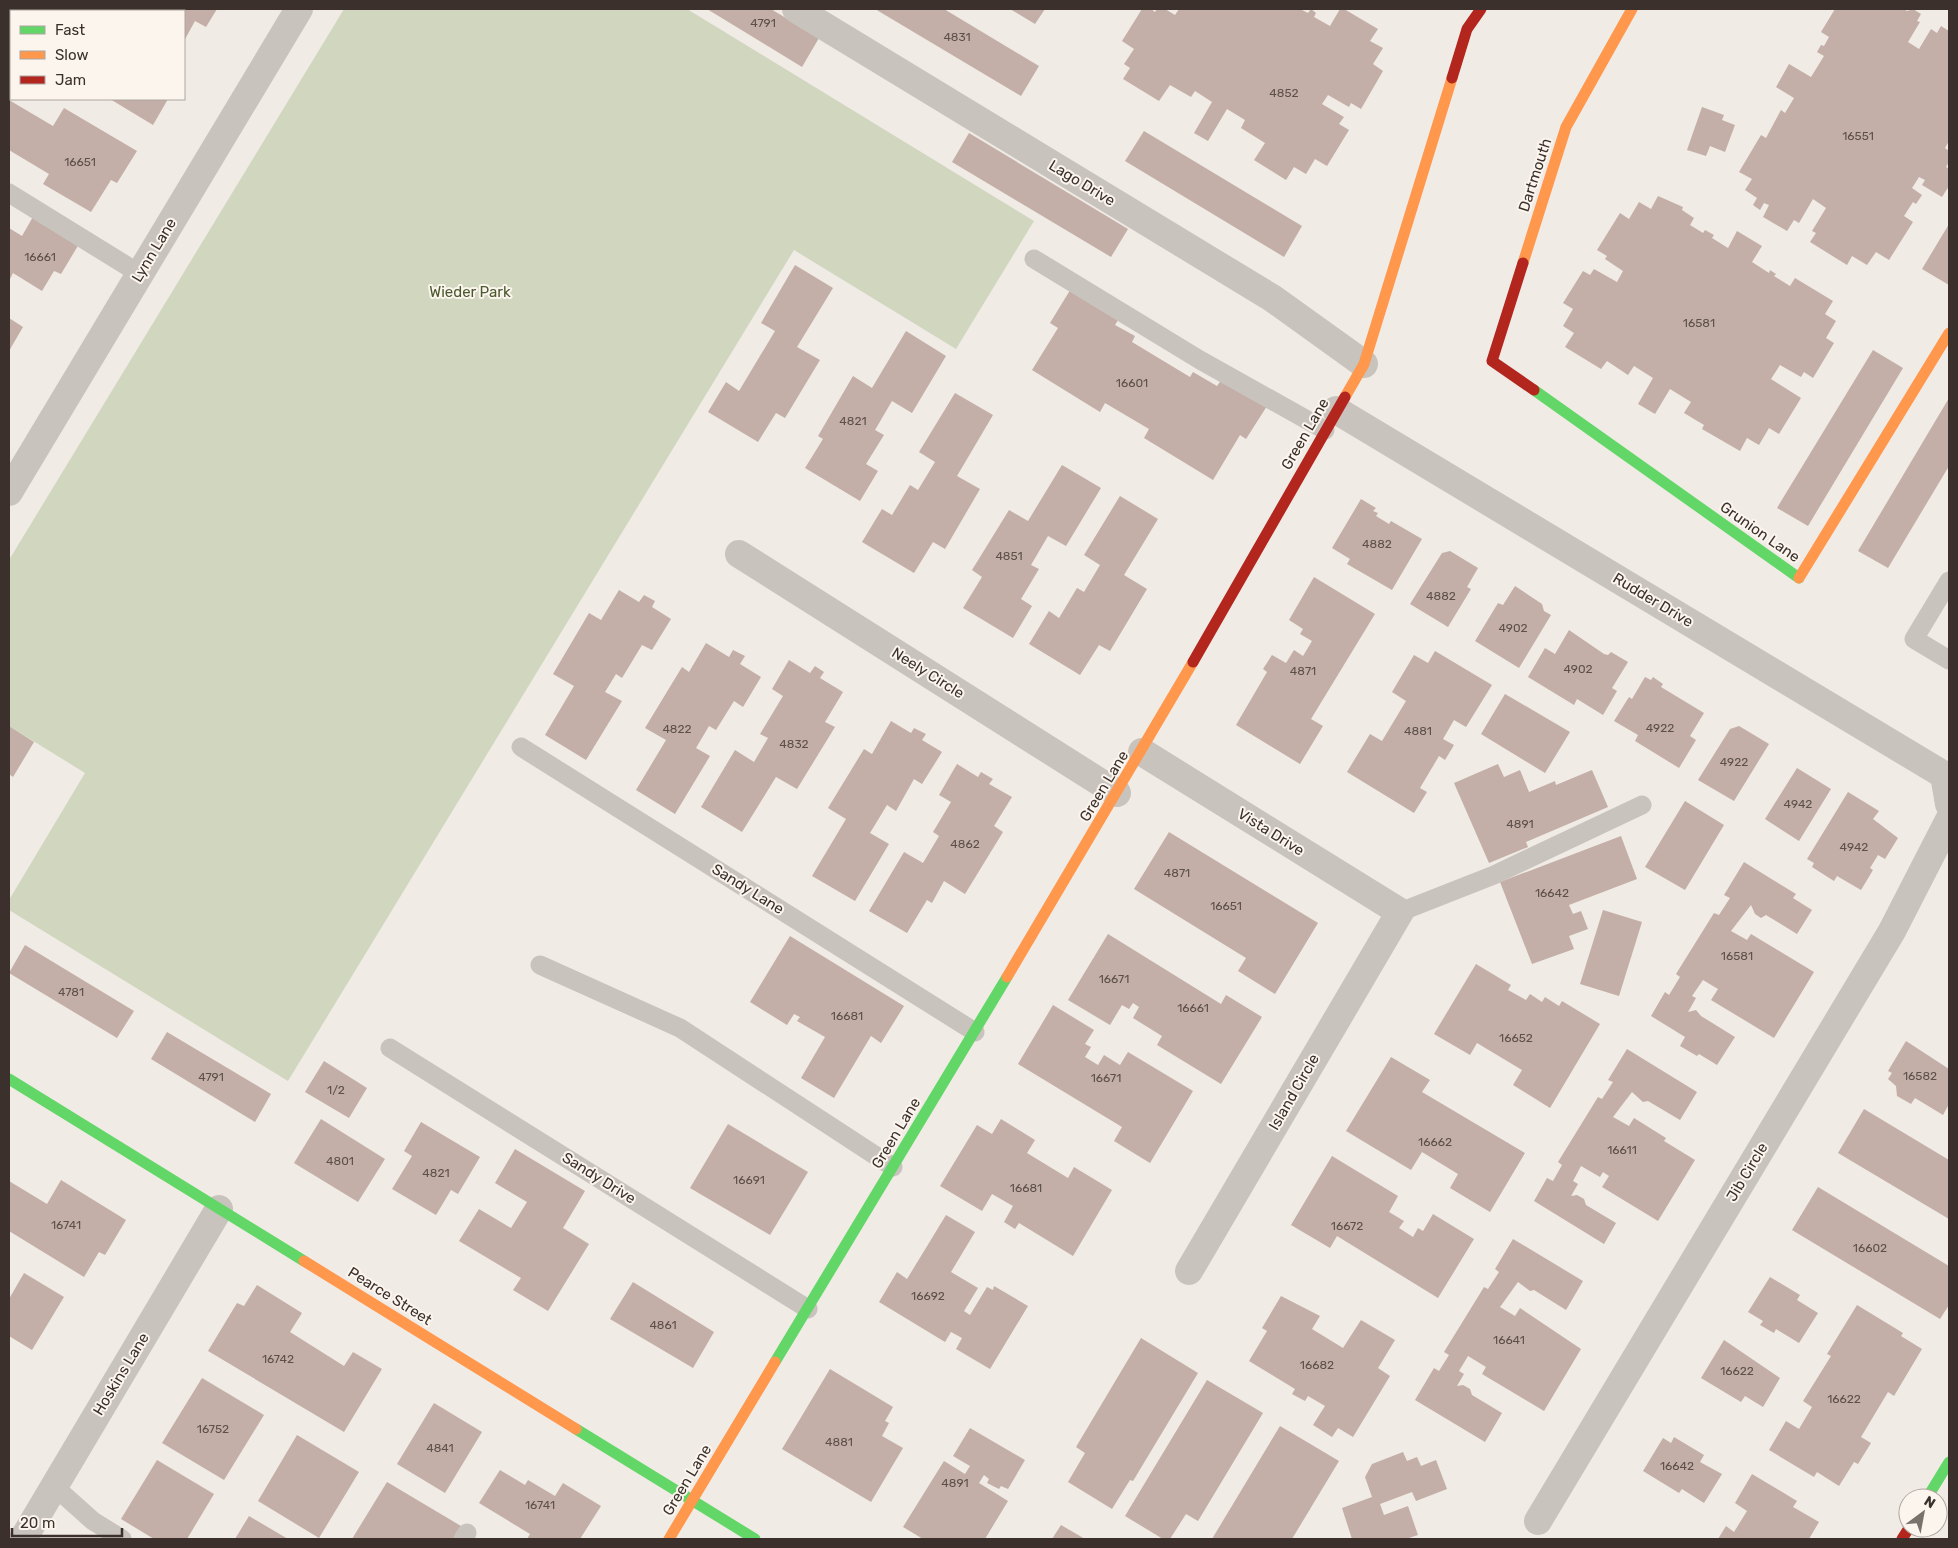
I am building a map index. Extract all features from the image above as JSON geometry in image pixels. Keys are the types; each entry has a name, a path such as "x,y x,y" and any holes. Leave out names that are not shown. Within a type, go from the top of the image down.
{"street":[{"name":"Lynn Lane","path":"9,492 299,9"},
{"name":"Lago Drive","path":"796,9 1272,298 1364,364"},
{"name":"Green Lane","path":"668,1539 1142,752 1364,364 1467,29 1481,9"},
{"name":"Dartmouth","path":"1492,361 1566,127 1632,9"},
{"name":"Grunion Lane","path":"1492,361 1800,578 1949,333"},
{"name":"Rudder Drive","path":"1331,420 1944,775 1949,804"},
{"name":"Neely Circle","path":"739,554 1117,793"},
{"name":"Vista Drive","path":"1142,752 1400,912"},
{"name":"Jib Circle","path":"1538,1521 1892,931 1949,820"},
{"name":"Island Circle","path":"1189,1271 1400,912"},
{"name":"Pearce Street","path":"9,1079 755,1539"},
{"name":"Hoskins Lane","path":"22,1539 55,1487 219,1209"},
{"path":"1933,1488 1949,1462"}],"lane":[{"path":"9,193 140,274"},
{"path":"1034,259 1200,360 1331,420"},
{"path":"1949,581 1914,639 1949,660"},
{"name":"Sandy Lane","path":"520,746 975,1032"},
{"path":"1400,912 1494,875 1642,805"},
{"path":"540,965 680,1028 893,1167"},
{"name":"Sandy Drive","path":"390,1048 808,1309"},
{"path":"55,1487 93,1521 122,1539"}],"green space":[{"name":"Wieder Park","path":"344,9 687,9 1034,221 956,349 794,250 288,1081 9,910 9,900 85,773 9,726 9,560"}],"building":[{"path":"44,9 86,9 85,10"},
{"path":"217,9 206,27 195,21 185,39 185,10 142,10"},
{"path":"707,9 771,9 819,38 802,67"},
{"path":"875,9 944,9 1039,66 1021,96"},
{"path":"1010,9 1045,9 1035,24"},
{"path":"1142,9 1151,9 1155,12 1157,9 1165,9 1175,15 1179,9 1300,9 1308,13 1311,9 1316,13 1314,17 1330,26 1340,9 1344,9 1378,29 1370,41 1383,48 1373,64 1383,71 1361,109 1351,103 1349,107 1328,95 1322,104 1344,117 1339,124 1349,130 1327,166 1315,159 1306,174 1294,167 1286,180 1254,160 1265,143 1241,128 1245,120 1227,109 1208,141 1194,133 1212,102 1195,91 1191,97 1170,85 1159,101 1123,79 1130,68 1124,64 1134,49 1122,41"},
{"path":"1835,9 1904,9 1907,11 1913,9 1921,14 1917,21 1920,22 1908,42 1919,49 1931,29 1937,33 1941,26 1949,31 1949,141 1945,148 1949,151 1949,162 1946,167 1949,169 1949,186 1942,197 1922,185 1925,180 1919,177 1912,188 1922,195 1916,204 1913,202 1904,216 1913,222 1889,260 1876,252 1867,265 1852,256 1847,265 1810,242 1816,233 1812,231 1826,208 1813,199 1799,223 1794,220 1787,231 1763,217 1769,205 1764,203 1760,210 1753,205 1757,198 1745,190 1752,179 1739,172 1761,135 1766,138 1781,110 1785,113 1794,98 1776,87 1789,64 1811,77 1824,56 1817,52 1821,45 1824,46 1829,37 1821,32"},
{"path":"9,100 53,126 64,108 137,151 117,183 111,180 91,212 43,184 49,174 9,150"},
{"path":"112,100 167,100 153,125"},
{"path":"1702,107 1724,115 1722,120 1735,125 1725,152 1710,146 1706,156 1687,150"},
{"path":"1144,131 1302,226 1284,257 1125,161"},
{"path":"969,133 1128,229 1111,257 952,162"},
{"path":"1658,196 1683,207 1682,210 1694,218 1690,225 1703,233 1705,230 1714,235 1712,238 1728,248 1737,231 1762,246 1752,262 1769,273 1770,270 1776,274 1774,276 1790,286 1795,278 1833,301 1825,314 1836,321 1826,338 1834,343 1813,378 1804,372 1801,377 1780,365 1771,379 1801,398 1779,434 1769,428 1759,445 1747,438 1740,451 1702,429 1704,425 1684,413 1691,402 1670,389 1655,414 1638,404 1653,378 1634,366 1628,375 1607,361 1601,369 1565,347 1574,333 1563,326 1573,309 1563,303 1583,271 1590,275 1594,269 1617,282 1623,271 1605,259 1607,256 1597,250 1620,213 1629,219 1639,202 1651,209"},
{"path":"34,215 79,244 61,274 54,271 42,291 13,273 9,281 9,228 22,236"},
{"path":"1949,224 1949,285 1922,269"},
{"path":"795,265 833,288 797,347 820,360 785,418 776,413 758,442 708,412 726,382 739,391 775,331 761,323"},
{"path":"1072,287 1120,317 1115,325 1135,336 1132,342 1190,377 1193,372 1217,386 1222,379 1267,406 1246,439 1240,435 1213,480 1144,438 1149,429 1105,403 1100,412 1032,370 1058,328 1050,323"},
{"path":"9,318 23,327 9,351"},
{"path":"906,331 946,356 912,413 892,401 875,430 884,435 866,464 878,471 860,501 805,468 823,439 818,436 853,376 872,388"},
{"path":"1873,350 1903,368 1808,526 1777,508"},
{"path":"955,393 993,415 957,476 980,489 945,549 933,542 914,573 862,542 882,509 892,515 910,485 918,490 935,462 919,452"},
{"path":"1949,398 1949,466 1888,568 1858,551"},
{"path":"1062,465 1101,488 1066,546 1048,536 1031,565 1039,569 1021,599 1032,606 1013,638 963,608 982,577 972,570 1009,510 1028,521"},
{"path":"1120,496 1158,519 1124,575 1147,589 1110,651 1099,645 1080,675 1029,644 1049,611 1059,618 1077,588 1084,592 1100,565 1084,555"},
{"path":"1361,499 1376,508 1373,511 1378,513 1376,516 1389,524 1391,521 1422,539 1392,590 1347,564 1350,559 1332,548"},
{"path":"1450,551 1478,568 1467,587 1471,589 1448,627 1410,604 1442,553"},
{"path":"1314,577 1375,614 1311,719 1323,726 1300,764 1236,725 1267,672 1263,669 1272,655 1286,663 1294,650 1303,656 1312,641 1300,634 1303,629 1289,620"},
{"path":"1515,586 1542,604 1544,611 1551,615 1519,668 1475,641 1498,603 1503,605"},
{"path":"619,590 639,602 644,595 655,601 652,607 671,619 652,650 642,645 622,678 616,674 605,692 622,701 586,760 545,735 574,686 553,674 589,613 601,620"},
{"path":"1569,630 1604,654 1608,655 1611,652 1628,662 1612,688 1617,691 1603,715 1577,699 1574,705 1528,677 1545,648 1555,654"},
{"path":"706,643 729,657 733,650 745,656 740,664 761,677 743,707 734,701 716,730 709,726 696,748 710,756 675,814 636,790 666,740 645,728 682,667 689,672"},
{"path":"1435,651 1492,685 1466,727 1454,720 1443,739 1454,745 1445,760 1439,756 1420,788 1427,792 1414,813 1347,772 1370,734 1382,741 1406,701 1392,692 1414,655 1428,663"},
{"path":"789,660 810,673 815,666 824,672 820,678 843,692 825,722 835,727 797,789 776,777 742,832 701,807 735,750 754,762 768,738 760,734 783,696 772,689"},
{"path":"1645,677 1651,680 1653,677 1663,684 1661,687 1704,713 1690,736 1696,740 1679,768 1635,741 1638,735 1614,721 1629,697 1632,699"},
{"path":"1505,694 1570,732 1545,773 1481,734"},
{"path":"891,721 911,733 914,728 926,734 922,740 942,752 922,784 914,779 896,811 887,805 870,833 889,844 855,901 812,876 846,819 828,808 864,749 872,754"},
{"path":"9,726 34,742 13,777 9,774"},
{"path":"1739,726 1769,744 1734,801 1698,780 1730,729"},
{"path":"957,764 978,777 981,772 993,779 989,784 1012,797 994,826 1003,832 965,894 944,881 932,903 927,900 907,933 869,911 904,852 923,863 939,836 933,832 951,802 939,795"},
{"path":"1498,764 1504,777 1520,770 1529,792 1555,781 1556,785 1592,770 1608,807 1526,842 1528,847 1489,863 1454,783"},
{"path":"1797,768 1831,789 1799,841 1765,819"},
{"path":"1848,792 1879,811 1873,819 1898,838 1885,859 1878,855 1870,868 1873,870 1861,890 1837,876 1834,881 1812,867 1814,863 1807,859"},
{"path":"1685,801 1724,825 1685,890 1645,867"},
{"path":"1169,832 1318,923 1275,994 1238,971 1246,958 1134,889"},
{"path":"1621,836 1637,879 1569,905 1573,914 1581,911 1588,929 1569,936 1574,949 1532,964 1500,882"},
{"path":"1744,862 1796,894 1793,898 1812,910 1797,934 1766,915 1761,918 1755,914 1751,905 1731,931 1747,940 1751,934 1814,972 1774,1038 1711,1000 1718,989 1703,980 1692,996 1696,998 1688,1012 1696,1010 1701,1016 1735,1037 1717,1065 1699,1054 1697,1056 1680,1046 1685,1037 1651,1016 1665,992 1669,995 1680,977 1676,974 1714,913 1719,915 1730,898 1724,895"},
{"path":"1603,910 1642,922 1619,996 1580,984"},
{"path":"1108,934 1221,1004 1226,995 1262,1017 1221,1084 1157,1045 1162,1036 1133,1018 1139,1007 1133,1003 1129,1009 1122,1005 1110,1025 1068,1000"},
{"path":"790,936 904,1006 881,1043 871,1036 834,1098 801,1078 825,1037 797,1021 800,1017 794,1014 787,1025 750,1002"},
{"path":"25,945 134,1011 117,1038 9,973"},
{"path":"1476,964 1511,985 1508,990 1526,1000 1530,994 1542,1002 1545,997 1559,1006 1562,1001 1600,1024 1550,1108 1513,1085 1522,1070 1477,1043 1470,1055 1434,1034"},
{"path":"1053,1005 1094,1030 1085,1044 1091,1047 1085,1057 1098,1065 1104,1055 1120,1065 1128,1052 1193,1091 1150,1163 1114,1141 1122,1127 1018,1064"},
{"path":"167,1032 271,1094 255,1122 151,1059"},
{"path":"1906,1041 1949,1069 1949,1104 1943,1115 1915,1098 1911,1104 1897,1096 1896,1086 1888,1079 1892,1073 1888,1071"},
{"path":"1627,1049 1697,1092 1680,1120 1648,1101 1643,1102 1632,1092 1613,1117 1629,1126 1634,1118 1666,1138 1664,1141 1695,1160 1658,1221 1602,1187 1609,1176 1603,1172 1600,1177 1581,1166 1573,1181 1578,1184 1571,1196 1577,1195 1584,1199 1586,1205 1616,1223 1604,1244 1534,1201 1547,1178 1553,1181 1562,1165 1558,1162 1598,1097 1602,1099 1613,1082 1608,1080"},
{"path":"1391,1057 1430,1080 1422,1092 1525,1153 1490,1212 1450,1188 1458,1174 1422,1152 1411,1170 1346,1131"},
{"path":"324,1061 367,1088 349,1118 305,1092"},
{"path":"1864,1109 1949,1160 1949,1219 1838,1153"},
{"path":"321,1119 385,1159 358,1202 294,1163"},
{"path":"1001,1119 1035,1140 1027,1153 1068,1178 1074,1167 1112,1190 1073,1256 1019,1223 1015,1229 1004,1222 1013,1206 992,1194 982,1211 940,1186 977,1125 992,1134"},
{"path":"421,1122 480,1157 458,1194 451,1190 436,1215 392,1189 412,1156 404,1151"},
{"path":"728,1124 808,1172 770,1235 690,1188"},
{"path":"515,1149 585,1191 563,1228 589,1244 548,1311 513,1290 521,1278 459,1241 479,1209 511,1228 527,1202 495,1183"},
{"path":"1332,1156 1398,1196 1389,1212 1404,1221 1399,1228 1413,1237 1418,1228 1423,1231 1433,1214 1474,1239 1438,1298 1337,1236 1330,1248 1291,1225"},
{"path":"61,1180 126,1220 105,1255 99,1252 84,1277 9,1231 9,1181 47,1204"},
{"path":"1818,1187 1949,1266 1949,1305 1940,1319 1792,1230"},
{"path":"946,1215 975,1232 951,1272 978,1288 964,1311 970,1315 987,1287 993,1290 994,1286 1028,1306 990,1369 956,1349 962,1338 951,1332 945,1342 879,1302 897,1272 907,1279"},
{"path":"1513,1239 1583,1281 1566,1310 1534,1290 1530,1291 1518,1282 1500,1307 1515,1316 1520,1308 1581,1349 1544,1411 1482,1374 1486,1367 1468,1356 1459,1371 1464,1374 1457,1386 1463,1385 1470,1389 1472,1395 1502,1413 1485,1442 1415,1400 1434,1368 1439,1371 1449,1355 1444,1352 1484,1287 1488,1289 1499,1272 1495,1269"},
{"path":"24,1273 64,1297 32,1350 9,1336 9,1299"},
{"path":"1770,1277 1800,1295 1797,1300 1818,1313 1799,1343 1776,1329 1774,1333 1760,1325 1763,1321 1748,1312"},
{"path":"633,1282 714,1332 693,1368 610,1319"},
{"path":"257,1285 302,1313 290,1332 344,1366 353,1352 382,1369 344,1432 208,1351 237,1303 244,1306"},
{"path":"1281,1296 1320,1316 1312,1329 1343,1348 1361,1320 1395,1340 1378,1368 1390,1376 1353,1437 1338,1428 1332,1437 1313,1425 1325,1406 1308,1396 1305,1401 1292,1394 1295,1389 1249,1361 1267,1331 1262,1328"},
{"path":"1857,1305 1903,1333 1901,1336 1922,1349 1894,1396 1888,1392 1861,1437 1871,1443 1858,1464 1854,1462 1839,1486 1817,1472 1814,1477 1769,1450 1786,1421 1799,1429 1812,1407 1803,1401 1831,1356 1827,1354"},
{"path":"1141,1338 1198,1373 1133,1481 1130,1480 1112,1509 1068,1482 1085,1453 1076,1447"},
{"path":"1724,1340 1780,1378 1763,1407 1745,1396 1741,1402 1701,1378"},
{"path":"830,1369 893,1407 885,1421 889,1423 882,1436 903,1448 871,1502 782,1449"},
{"path":"202,1378 264,1415 224,1480 162,1443"},
{"path":"1207,1380 1263,1413 1198,1521 1186,1514 1170,1539 1163,1539 1125,1516"},
{"path":"434,1403 482,1432 445,1493 397,1464"},
{"path":"1280,1426 1339,1461 1292,1539 1212,1539"},
{"path":"970,1428 1025,1460 1008,1489 1001,1486 999,1489 987,1483 989,1479 984,1475 979,1483 1008,1501 985,1539 923,1539 903,1527 944,1461 965,1474 970,1466 953,1456"},
{"path":"297,1435 359,1472 319,1538 258,1501"},
{"path":"1674,1437 1704,1455 1700,1462 1722,1474 1704,1503 1682,1489 1679,1493 1643,1471 1663,1438 1671,1443"},
{"path":"1403,1452 1407,1461 1417,1457 1421,1466 1436,1460 1447,1489 1416,1501 1412,1492 1380,1504 1384,1515 1408,1506 1418,1535 1406,1539 1352,1539 1342,1508 1372,1497 1365,1477 1372,1464"},
{"path":"157,1460 214,1494 187,1539 154,1539 121,1519"},
{"path":"500,1470 525,1485 528,1480 555,1496 563,1483 601,1506 580,1539 527,1539 530,1534 479,1503"},
{"path":"1752,1474 1797,1501 1793,1507 1819,1522 1809,1539 1718,1539 1726,1526 1734,1532 1747,1511 1735,1503"},
{"path":"387,1482 461,1526 453,1539 352,1539"},
{"path":"249,1516 288,1539 235,1539"},
{"path":"1061,1525 1085,1539 1052,1539"}],"traffic: fast":[{"path":"1534,390 1799,578"},
{"path":"775,1362 1007,977"},
{"path":"9,1079 304,1261"},
{"path":"576,1429 755,1539"},
{"path":"1933,1488 1949,1462"}],"traffic: slow":[{"path":"1523,263 1566,127 1632,9"},
{"path":"1345,397 1364,364 1452,78"},
{"path":"1799,578 1949,333"},
{"path":"1007,977 1193,662"},
{"path":"304,1261 576,1429"},
{"path":"669,1539 775,1362"}],"traffic: jam":[{"path":"1452,78 1467,29 1481,9"},
{"path":"1523,263 1492,361 1534,390"},
{"path":"1193,662 1345,397"}]}
